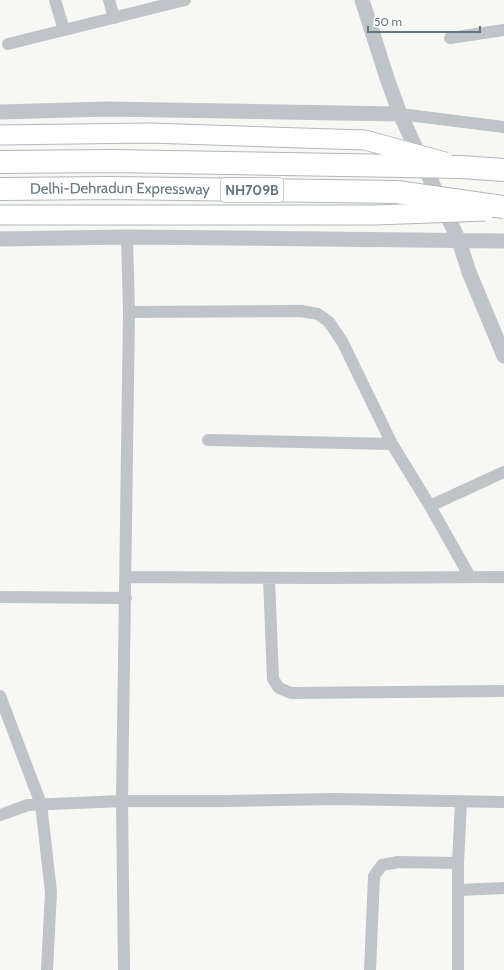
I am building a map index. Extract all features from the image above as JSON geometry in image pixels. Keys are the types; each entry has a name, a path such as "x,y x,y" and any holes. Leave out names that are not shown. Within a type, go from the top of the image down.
{"highway":[{"name":"Delhi-Dehradun Expressway","path":"0,162 112,161 461,167 504,170"},
{"name":"Delhi-Dehradun Expressway","path":"0,189 112,188 397,192 504,207"}],"main road":[{"path":"0,134 149,133 365,140 461,167"},
{"path":"0,215 375,215 504,210"}],"street":[{"path":"55,0 64,30"},
{"path":"109,0 114,18"},
{"path":"8,44 185,0"},
{"path":"362,0 386,78 400,114 459,241 469,272 504,356"},
{"path":"450,38 504,30"},
{"path":"0,112 107,109 400,114 504,127"},
{"path":"124,970 122,801 129,312 126,237"},
{"path":"0,239 126,237 504,241"},
{"path":"129,312 301,311 318,314 329,322 342,341 392,444 430,506 470,577"},
{"path":"208,440 392,444"},
{"path":"430,506 504,472"},
{"path":"126,577 504,577"},
{"path":"269,578 273,679 279,688 291,693 504,691"},
{"path":"0,596 126,598"},
{"path":"0,696 41,804 51,892 47,970"},
{"path":"0,815 28,804 122,801 335,799 504,802"},
{"path":"458,970 458,863 461,802"},
{"path":"370,970 374,876 382,865 398,862 458,863"},
{"path":"458,890 504,888"}]}
